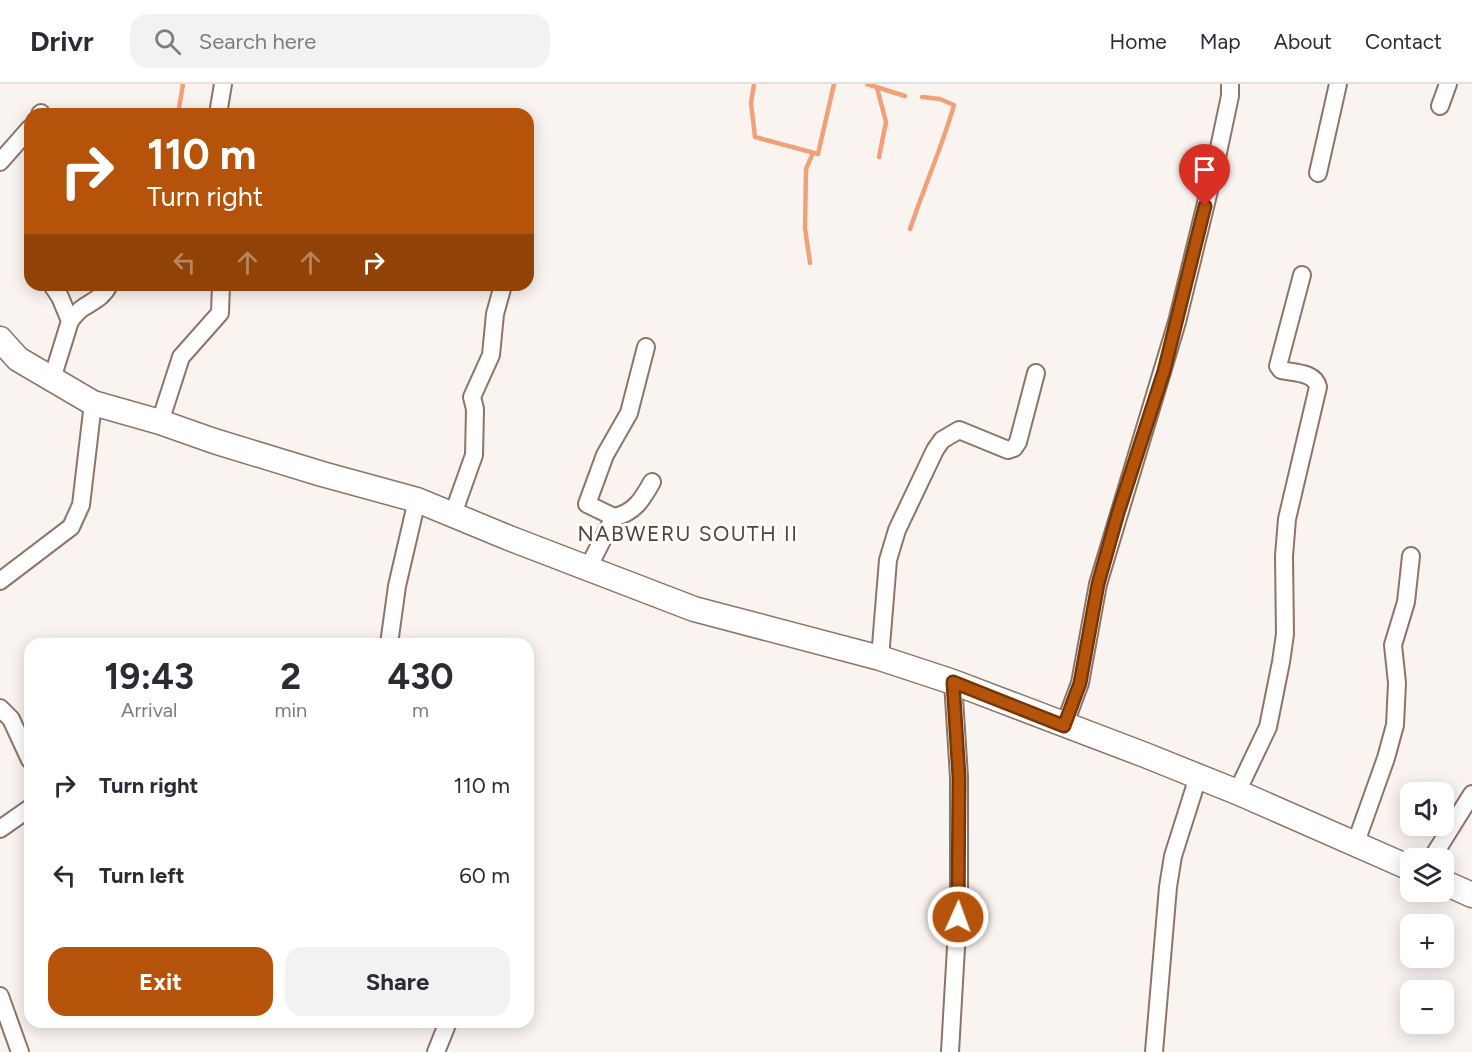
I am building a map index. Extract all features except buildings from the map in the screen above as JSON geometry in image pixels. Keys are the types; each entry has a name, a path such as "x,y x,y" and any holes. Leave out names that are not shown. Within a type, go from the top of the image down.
{"street":[{"path":"219,108 223,84"},
{"path":"1064,726 1080,683 1098,584 1177,322 1216,162 1230,96 1230,84"},
{"path":"1318,173 1338,84"},
{"path":"1440,105 1448,84"},
{"path":"0,162 24,135"},
{"path":"1237,792 1268,727 1286,634 1284,567 1287,519 1318,387 1317,380 1312,377 1281,370 1278,366 1302,275"},
{"path":"56,291 70,321"},
{"path":"52,380 70,321 83,307 94,302 106,291"},
{"path":"160,422 181,357 220,314 221,291"},
{"path":"453,514 474,455 475,409 472,397 491,355 495,314 501,291"},
{"path":"0,339 18,359 93,404 160,422 235,448 417,500 694,609 880,658 953,682 1237,792 1400,864"},
{"path":"646,348 629,413 606,455 587,504 614,517 626,515 640,503 652,482"},
{"path":"880,658 888,560 897,530 935,450 942,440 959,430 1008,450 1014,448 1018,442 1036,373"},
{"path":"0,581 71,527 81,505 93,404"},
{"path":"390,638 397,586 417,500"},
{"path":"588,568 614,517"},
{"path":"1355,845 1386,758 1395,724 1397,683 1393,645 1406,602 1411,556"},
{"path":"950,1052 959,895 959,777 953,682"},
{"path":"0,708 11,719 24,747"},
{"path":"1154,1052 1168,886 1173,856 1198,777"},
{"path":"1438,848 1472,794"},
{"path":"0,829 24,812"},
{"path":"1454,887 1472,895"},
{"path":"0,996 20,1052"},
{"path":"436,1052 446,1028"}],"waterway":[{"path":"179,108 183,84"},
{"path":"754,84 751,103 755,137 818,154 834,84"},
{"path":"867,84 905,96"},
{"path":"877,88 886,122 879,157"},
{"path":"910,229 954,105 940,99 922,97"},
{"path":"810,263 805,228 806,169 813,153"}],"district":[{"name":"NABWERU SOUTH II","path":"688,533"}],"route":[{"path":"958,917 959,777 953,682 1064,726 1080,683 1098,584 1118,513 1164,371 1205,206"}]}
